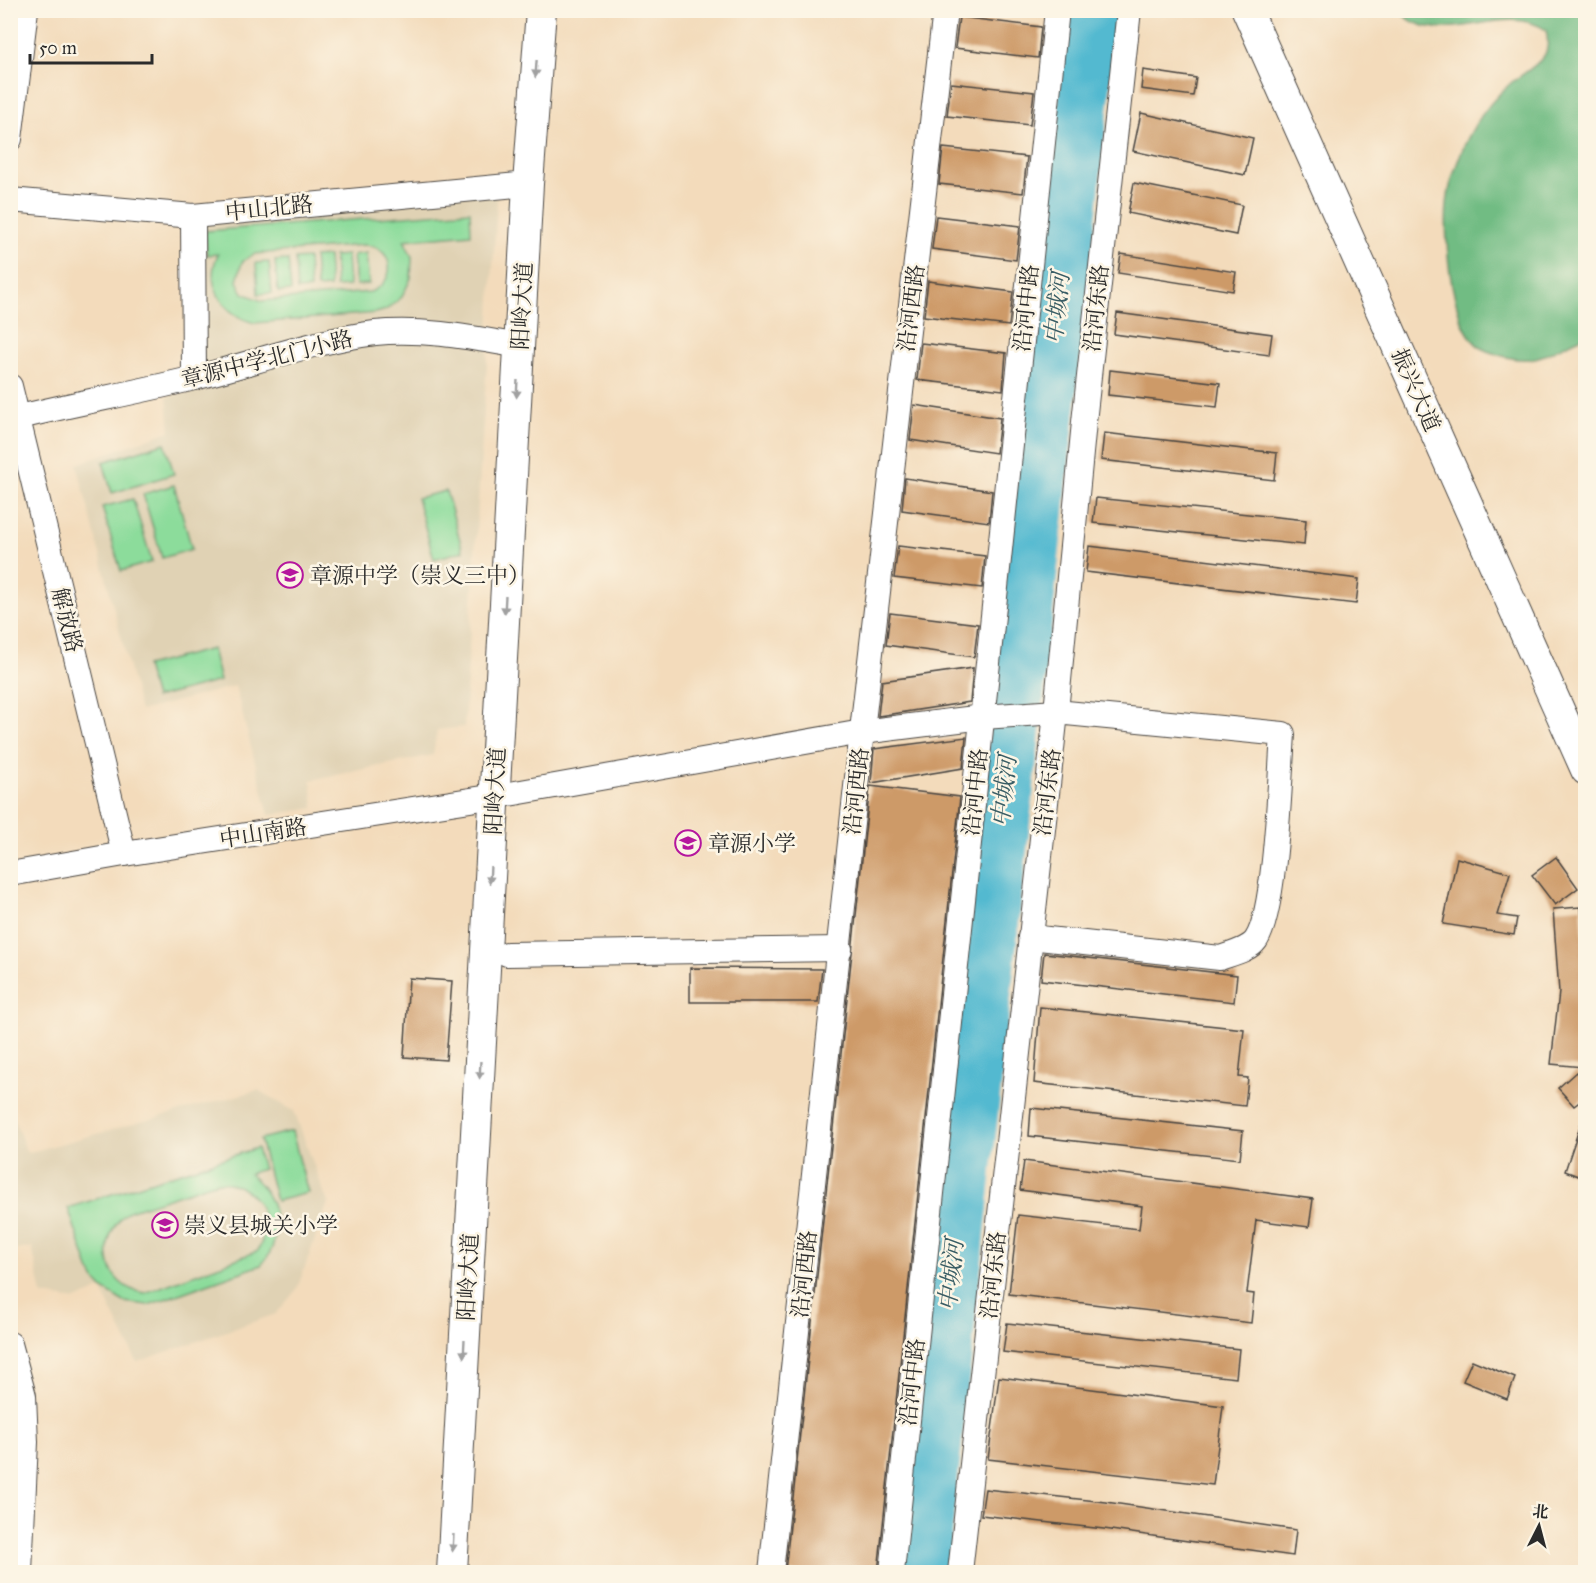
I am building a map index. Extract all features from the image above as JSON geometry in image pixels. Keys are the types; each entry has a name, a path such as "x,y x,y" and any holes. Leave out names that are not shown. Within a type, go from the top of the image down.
{"main road":[{"name":"阳岭大道","path":"472,1572 507,954 505,794 520,346 540,10"},
{"name":"阳岭大道","path":"452,1572 560,10"},
{"name":"振兴大道","path":"1247,10 1586,770"},
{"name":"振兴大道","path":"1260,10 1586,744"}],"street":[{"path":"10,139 26,10"},
{"name":"沿河西路","path":"771,1572 862,732 945,10"},
{"name":"沿河中路","path":"892,1572 990,717 1057,10"},
{"name":"沿河东路","path":"960,1572 1030,937 1046,713 1084,422 1129,10"},
{"name":"中山北路","path":"10,200 193,216 528,184"},
{"path":"193,216 194,378"},
{"name":"章源中学北门小路","path":"16,418 194,378 263,357 375,333 418,333 466,337 520,346"},
{"name":"解放路","path":"10,386 124,854"},
{"name":"中山南路","path":"10,874 505,794 862,732 990,717 1046,713 1283,734 1270,894 1256,940 1239,952 1220,958 1030,937"},
{"path":"507,954 840,949"},
{"path":"10,1344 24,1396 26,1442 20,1572"}],"shaded area":[{"name":"章源中学（崇义三中）","path":"498,187 464,727 437,730 433,755 311,780 314,808 269,815 235,686 140,711 77,464 170,431 167,397 199,388 198,223"},
{"name":"崇义县城关小学","path":"258,1090 294,1111 328,1203 297,1289 276,1314 137,1362 101,1289 76,1300 42,1295 32,1247 11,1251 10,1120 14,1119 27,1153"}],"green space":[{"path":"1399,11 1585,11 1585,336 1549,353 1529,359 1504,357 1487,351 1475,342 1465,327 1457,307 1449,262 1447,204 1450,185 1461,154 1469,135 1491,103 1544,56 1548,43 1546,30 1529,22 1510,20 1451,28 1432,27 1415,23"},
{"path":"470,211 471,234 404,240 412,257 411,278 402,297 386,310 376,313 255,323 234,313 219,297 213,277 218,254 207,255 205,231","holes":["363,245 373,247 386,257 389,273 386,280 370,292 262,301 243,293 237,281 242,262 254,254"]},
{"path":"366,253 369,284 356,285 353,255"},
{"path":"347,255 349,286 336,287 334,256"},
{"path":"328,256 330,287 317,288 314,257"},
{"path":"308,258 310,289 297,290 295,259"},
{"path":"288,260 291,291 278,292 275,261"},
{"path":"269,262 272,293 258,294 256,263"},
{"path":"165,443 174,474 112,493 103,462"},
{"path":"174,485 192,549 162,558 143,494"},
{"path":"446,491 463,551 434,559 417,498"},
{"path":"133,499 152,562 121,571 102,507"},
{"path":"212,649 220,681 155,698 146,666"},
{"path":"292,1131 308,1193 276,1201 260,1139"},
{"path":"257,1148 263,1169 249,1174 267,1193 272,1205 276,1230 274,1243 261,1265 148,1305 124,1302 103,1289 95,1280 68,1208","holes":["217,1182 242,1188 251,1195 263,1214 263,1238 258,1251 145,1293 130,1289 119,1281 108,1259 108,1246 111,1233 118,1221 129,1211"]}],"building":[{"path":"959,17 1041,27 1038,58 955,48"},
{"path":"1143,70 1196,78 1193,96 1141,89"},
{"path":"951,83 1034,92 1030,125 947,116"},
{"path":"1141,113 1253,138 1245,175 1133,151"},
{"path":"943,148 1027,157 1023,193 939,184"},
{"path":"1134,183 1242,205 1236,235 1128,213"},
{"path":"936,216 1020,226 1016,260 932,249"},
{"path":"1121,254 1236,272 1233,291 1118,273"},
{"path":"928,281 1013,292 1009,326 924,316"},
{"path":"1117,313 1272,334 1269,355 1114,334"},
{"path":"921,343 1006,353 1003,390 917,380"},
{"path":"1110,370 1220,383 1217,407 1108,395"},
{"path":"914,405 1000,418 996,453 910,440"},
{"path":"1104,433 1277,453 1274,480 1101,460"},
{"path":"905,478 992,491 989,522 902,510"},
{"path":"1096,498 1306,520 1304,545 1093,523"},
{"path":"898,546 985,556 982,588 894,578"},
{"path":"1089,546 1359,579 1356,604 1086,572"},
{"path":"890,613 978,624 974,657 886,645"},
{"path":"973,668 970,702 878,716 882,681"},
{"path":"966,737 963,768 871,783 874,749"},
{"path":"870,786 960,797 878,1572 785,1572"},
{"path":"1556,857 1578,888 1555,905 1532,875"},
{"path":"1457,858 1510,873 1497,915 1517,918 1514,935 1443,924"},
{"path":"1581,907 1586,970 1586,1043 1583,1067 1551,1064 1559,992 1553,909"},
{"path":"1044,953 1237,975 1234,1002 1041,980"},
{"path":"690,968 822,969 818,1002 690,1002"},
{"path":"409,978 452,981 446,1060 404,1057"},
{"path":"1040,1007 1244,1029 1239,1077 1248,1078 1245,1106 1034,1083"},
{"path":"1576,1072 1586,1083 1586,1097 1574,1106 1558,1088"},
{"path":"1031,1108 1243,1131 1240,1159 1029,1136"},
{"path":"1583,1117 1586,1117 1586,1179 1565,1171"},
{"path":"1024,1161 1313,1199 1309,1227 1256,1220 1247,1293 1254,1294 1251,1323 1009,1294 1018,1215 1139,1229 1142,1206 1020,1190"},
{"path":"1007,1323 1239,1349 1236,1378 1003,1352"},
{"path":"1472,1360 1515,1378 1507,1399 1463,1381"},
{"path":"999,1377 1223,1406 1213,1485 988,1459"},
{"path":"985,1489 1106,1502 1296,1530 1293,1556 1104,1529 981,1515"}],"waterway":[{"name":"中城河","path":"910,1572 1082,10"},
{"name":"中城河","path":"934,1572 1105,10"}],"place":[{"name":"章源中学（崇义三中）","path":"290,575"},
{"name":"章源小学","path":"688,843"},
{"name":"崇义县城关小学","path":"165,1225"}]}
